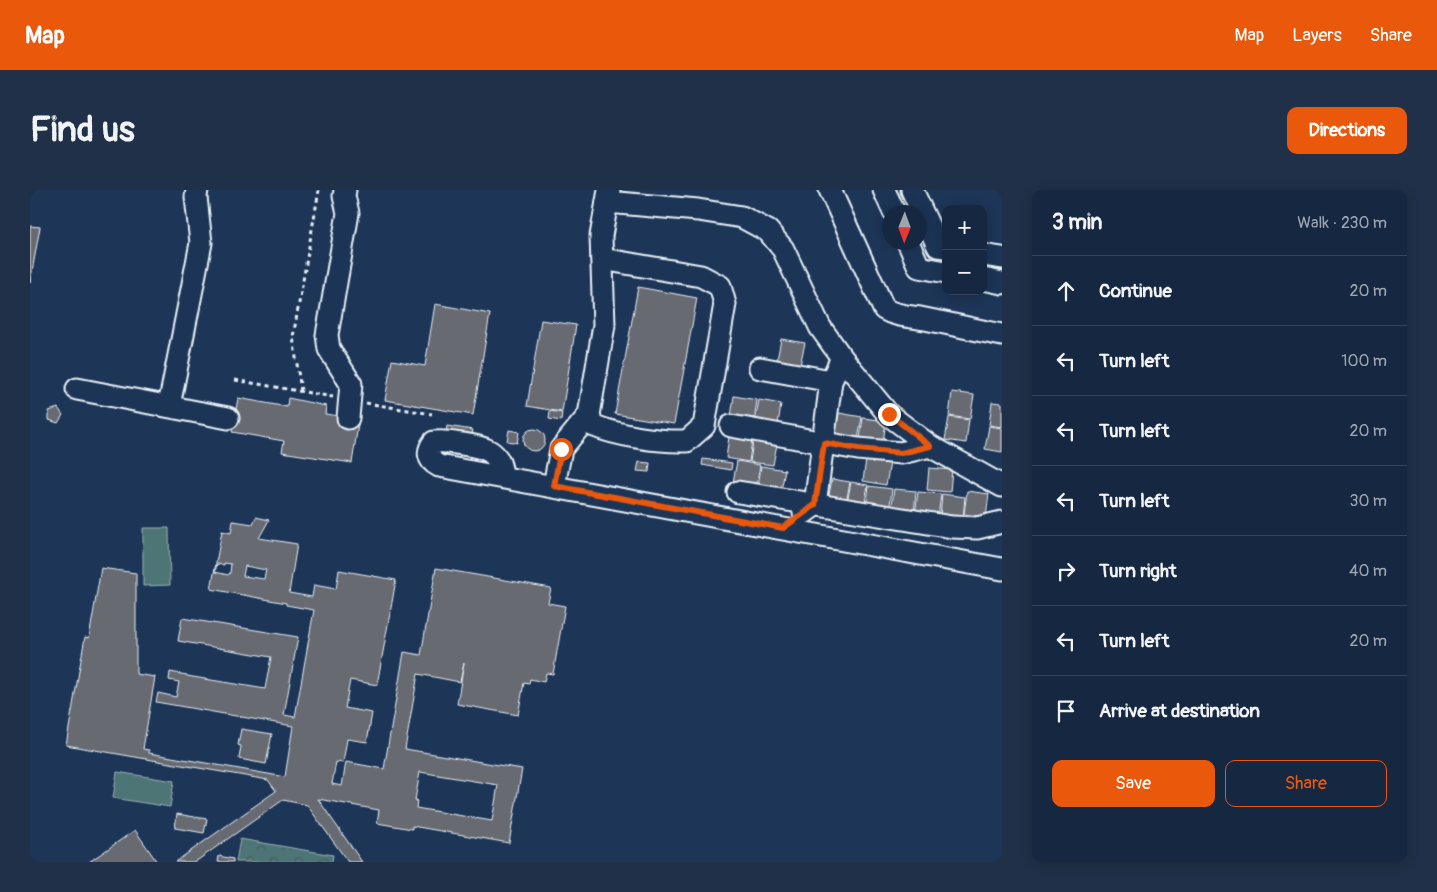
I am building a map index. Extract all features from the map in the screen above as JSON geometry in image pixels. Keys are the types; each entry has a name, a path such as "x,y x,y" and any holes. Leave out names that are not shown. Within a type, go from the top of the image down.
{"lane":[{"path":"169,406 201,243 196,197 197,190"},
{"path":"830,190 884,308 892,314 900,316 922,318 1002,335"},
{"path":"884,190 891,205"},
{"path":"912,190 938,246 942,246"},
{"path":"339,192 348,213 328,335 329,349 351,384 348,418"},
{"path":"554,486 561,449 588,415 604,325 601,236 608,196 660,198 698,210 742,217 768,231 783,249 820,327 842,358 889,414 930,446 1002,486"},
{"path":"912,250 919,267 942,271"},
{"path":"987,256 1002,258"},
{"path":"588,415 592,425 604,430 667,442 687,441 704,426 725,304 720,286 701,276 602,259"},
{"path":"987,281 1002,283"},
{"path":"783,528 815,505 831,381 842,358"},
{"path":"760,368 831,381"},
{"path":"77,389 228,418"},
{"path":"731,426 858,449 901,453 930,446"},
{"path":"502,477 1002,569"},
{"path":"738,492 952,527 977,528 1002,522"}],"path":[{"path":"300,391 293,337 319,190"}],"green space":[{"path":"143,528 169,528 170,585 143,586"},
{"path":"117,772 174,781 170,807 113,798"},
{"path":"240,839 333,855 332,862 236,862"}],"building":[{"path":"30,226 40,227 30,283"},
{"path":"638,287 697,298 674,424 615,414"},
{"path":"435,304 490,314 473,415 385,400 392,360 425,366"},
{"path":"541,320 576,325 562,412 527,406"},
{"path":"781,339 805,343 800,365 777,360"},
{"path":"952,392 974,395 970,419 949,416"},
{"path":"734,396 757,400 754,421 731,417"},
{"path":"238,398 287,407 288,398 326,406 325,414 359,419 352,463 282,452 284,441 232,432"},
{"path":"759,400 781,404 778,425 755,422"},
{"path":"992,402 1002,403 1002,427 989,425"},
{"path":"58,408 63,415 58,423 49,420 49,411"},
{"path":"550,411 562,413 561,421 549,419"},
{"path":"839,413 862,417 858,439 835,434"},
{"path":"949,417 969,420 966,443 945,440"},
{"path":"863,418 886,421 883,442 860,439"},
{"path":"447,426 473,430 471,440 445,436"},
{"path":"989,426 1002,428 1002,452 985,449"},
{"path":"534,429 542,432 545,440 542,448 534,451 526,448 523,440 526,432"},
{"path":"509,430 519,432 517,443 507,441"},
{"path":"729,437 752,440 749,462 726,458"},
{"path":"753,441 777,444 773,465 750,462"},
{"path":"703,459 732,463 731,470 702,465"},
{"path":"866,459 890,463 886,485 863,481"},
{"path":"737,461 760,465 756,487 733,482"},
{"path":"639,462 650,463 649,472 637,471"},
{"path":"761,466 785,470 781,491 758,487"},
{"path":"929,468 952,470 950,492 927,490"},
{"path":"832,479 850,482 846,503 828,500"},
{"path":"851,482 868,485 864,507 847,503"},
{"path":"869,486 892,489 889,512 866,509"},
{"path":"894,489 916,491 914,515 891,512"},
{"path":"967,491 989,494 986,517 964,514"},
{"path":"918,492 941,494 938,518 915,515"},
{"path":"942,494 965,497 963,519 940,517"},
{"path":"256,517 269,520 259,538 297,544 289,593 312,597 314,585 336,589 339,570 396,580 377,685 350,680 345,708 372,713 367,742 347,739 343,763 336,762 332,784 342,786 346,762 384,769 404,652 421,655 436,568 551,588 548,603 565,606 553,674 546,673 544,682 530,679 529,684 524,683 518,715 457,704 464,663 460,682 418,674 405,749 522,769 509,843 412,826 412,829 377,823 379,810 318,799 362,862 348,862 307,805 283,800 195,862 175,862 276,791 268,780 66,745 85,637 89,638 101,568 136,573 136,674 155,677 143,749 149,750 149,753 285,777 293,726 156,702 158,693 176,697 179,682 169,680 170,672 265,689 271,657 178,641 182,618 298,637 284,715 295,717 314,610 211,589 222,531 231,533 233,521 253,524","holes":["224,563 231,564 230,573 228,575 215,572 217,564 224,565","245,566 266,570 264,579 243,576","420,772 498,785 492,821 416,808 417,800 415,800"]},
{"path":"241,729 272,734 266,764 239,759 241,746 238,745"},
{"path":"177,814 207,819 204,833 175,828"},
{"path":"135,830 157,862 89,862 102,853"},
{"path":"219,856 233,859 233,862 218,862"}],"route":[{"path":"561,449 554,486 783,528 815,505 824,443 858,449 901,453 930,446 889,414"}]}
